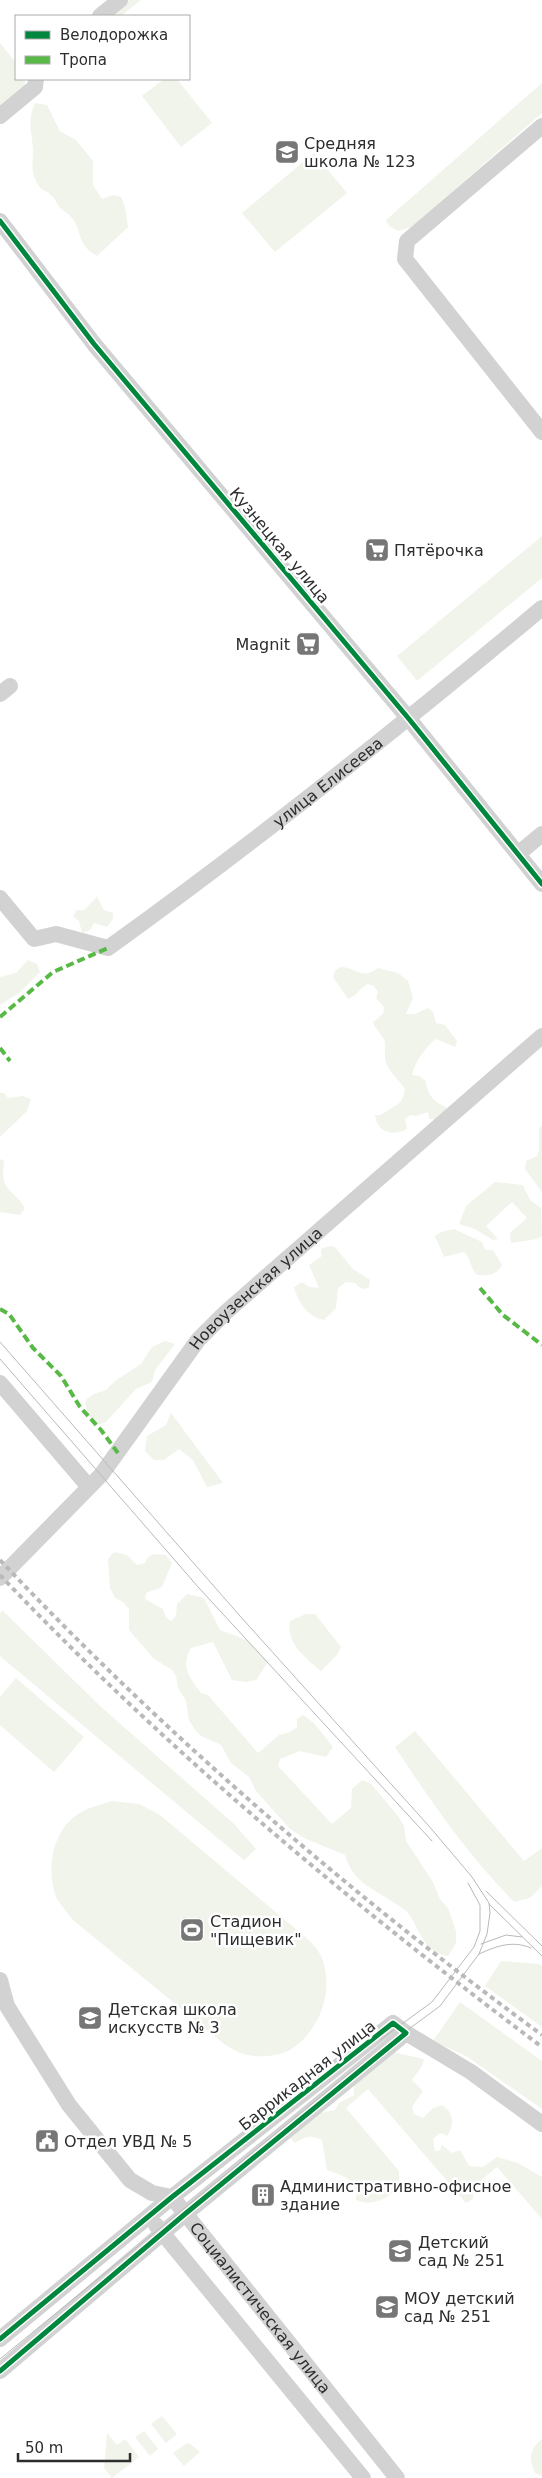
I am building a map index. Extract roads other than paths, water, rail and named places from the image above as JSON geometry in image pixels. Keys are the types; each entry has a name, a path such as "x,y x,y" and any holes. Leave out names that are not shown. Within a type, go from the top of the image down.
{"street":[{"path":"101,15 120,0"},
{"path":"0,116 35,87 36,80"},
{"path":"542,126 406,241 405,258 542,432"},
{"name":"Кузнецкая улица","path":"0,221 94,344 409,719 542,884"},
{"name":"улица Елисеева","path":"0,898 34,939 56,934 108,948 180,896 409,719 542,608"},
{"path":"518,854 542,834"},
{"name":"Новоузенская улица","path":"2,1576 89,1487 118,1453 198,1340 226,1312 542,1036"},
{"path":"0,1383 89,1487"},
{"path":"0,1980 7,2006 69,2105 130,2180 152,2193 172,2197"},
{"name":"Баррикадная улица","path":"0,2339 172,2197 394,2022 406,2033 185,2214 0,2371"},
{"path":"406,2033 471,2072 542,2124"},
{"name":"Социалистическая улица","path":"172,2197 397,2478"},
{"name":"Социалистическая улица","path":"151,2216 363,2478"}],"tram line":[{"path":"0,1342 240,1616 428,1825 472,1877 489,1903 490,1913 487,1934 479,1954 440,2006 351,2072 0,2359"},
{"path":"0,1359 199,1588 432,1841"},
{"path":"380,2040 432,2002 474,1947 480,1931 480,1905 468,1883"},
{"path":"486,1891 542,1946"},
{"path":"489,1904 542,1956"},
{"path":"481,1944 506,1935 522,1937"},
{"path":"479,1954 511,1944 531,1948"}],"railway":[{"path":"0,1560 127,1688 260,1810 399,1925 542,2035"},
{"path":"0,1575 127,1702 193,1763 400,1937 542,2047"}],"place":[{"name":"Средняя школа № 123","path":"287,152"},
{"name":"Пятёрочка","path":"377,550"},
{"name":"Magnit","path":"308,644"},
{"name":"Стадион \"Пищевик\"","path":"192,1930"},
{"name":"Детская школа искусств № 3","path":"90,2018"},
{"name":"Отдел УВД № 5","path":"47,2141"},
{"name":"Административно-офисное здание","path":"263,2195"},
{"name":"Детский сад № 251","path":"400,2251"},
{"name":"МОУ детский сад № 251","path":"387,2307"}]}
